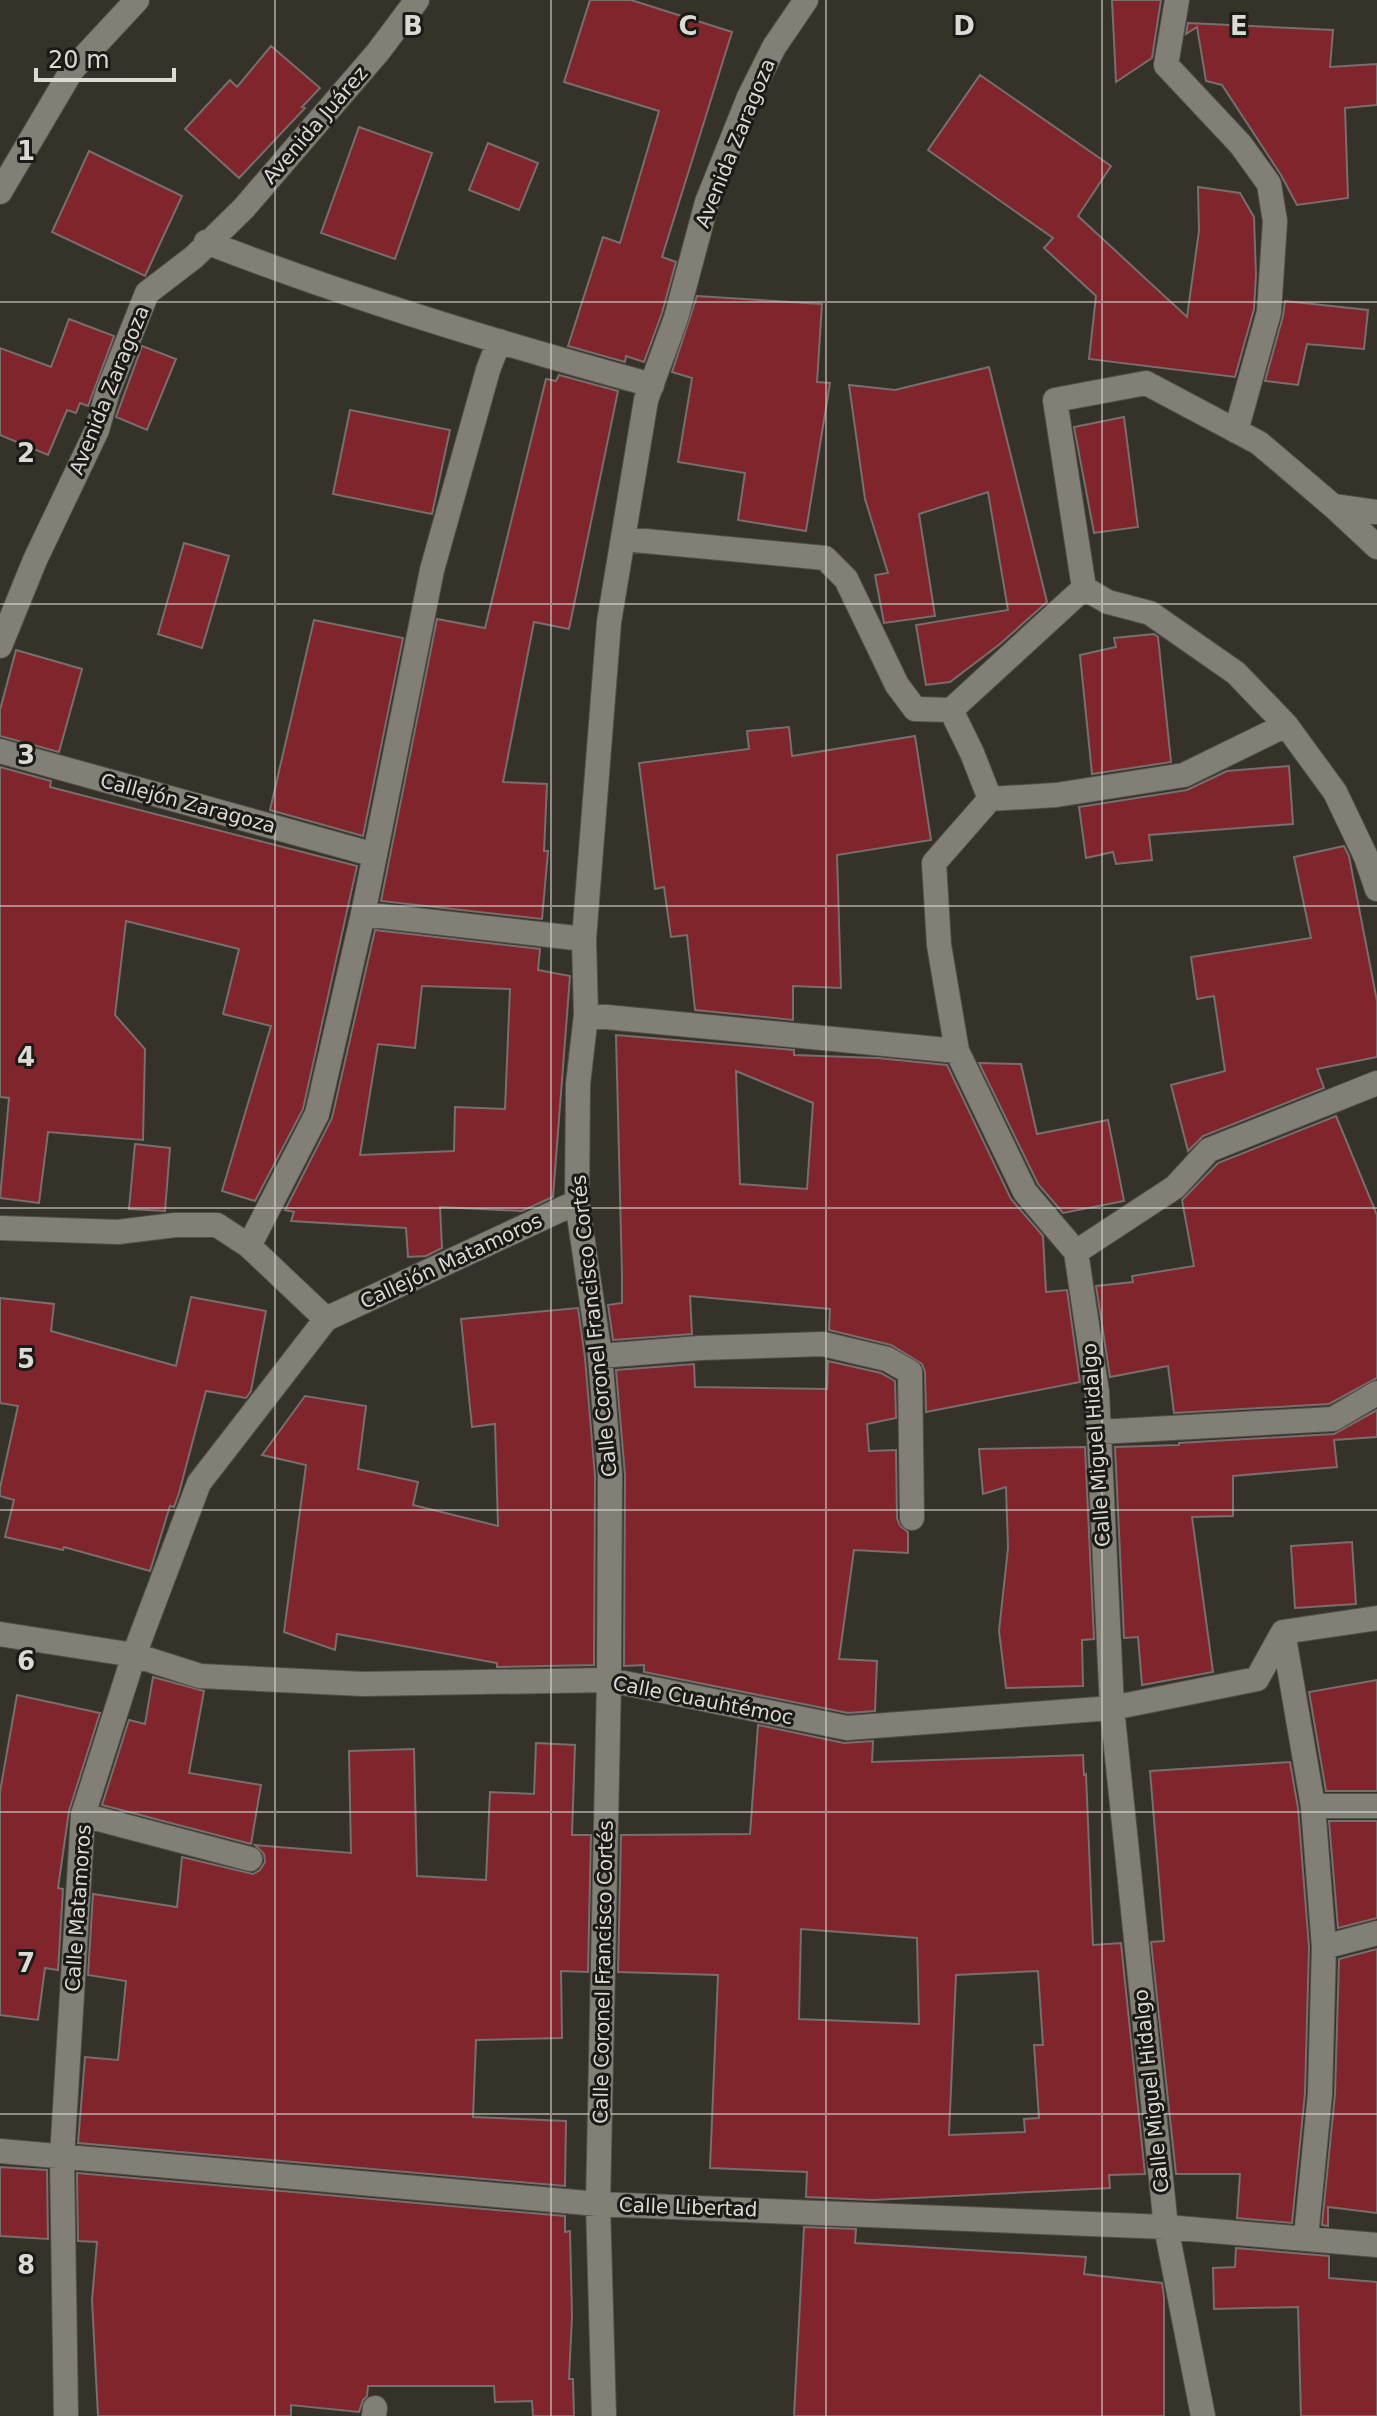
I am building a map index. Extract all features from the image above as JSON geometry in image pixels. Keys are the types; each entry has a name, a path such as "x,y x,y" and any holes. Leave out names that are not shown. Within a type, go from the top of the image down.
{"street":[{"path":"0,192 72,70 137,0"},
{"name":"Avenida Juárez","path":"206,242 244,208 378,52 417,0"},
{"name":"Avenida Zaragoza","path":"652,385 676,318 712,189 749,97 768,59 806,0"},
{"path":"1177,0 1166,65 1241,145 1269,184 1275,221 1269,312 1236,431"},
{"path":"206,242 306,281 652,385"},
{"name":"Avenida Zaragoza","path":"0,646 35,560 97,430 108,391 147,293 194,257 206,242"},
{"path":"249,1246 317,1114 363,914 432,570 488,370 499,341"},
{"path":"1084,588 1055,400 1146,383 1259,443 1377,547"},
{"name":"Calle Coronel Francisco Cortés","path":"604,2416 598,2204 610,1475 600,1356 577,1202 578,1084 586,1015 584,939 609,622 646,400 652,385"},
{"path":"1333,506 1377,512"},
{"path":"624,539 825,558 846,579 897,685 915,709 951,710 1084,588"},
{"path":"1084,588 1108,602 1150,613 1236,673 1286,725 1335,792 1366,857 1377,889"},
{"path":"951,710 990,799"},
{"path":"1286,725 1184,775 1056,795 990,799 934,863 939,945 957,1051 1025,1192 1076,1252 1175,1187 1209,1150 1377,1083"},
{"name":"Callejón Zaragoza","path":"0,751 375,855"},
{"path":"363,914 584,939"},
{"path":"586,1015 957,1051"},
{"name":"Callejón Matamoros","path":"326,1319 577,1202"},
{"path":"0,1228 118,1232 175,1225 217,1225 249,1246 326,1319"},
{"name":"Calle Miguel Hidalgo","path":"1076,1252 1097,1392 1112,1708 1166,2227 1203,2416"},
{"name":"Calle Matamoros","path":"66,2416 62,2157 83,1815 134,1655 199,1483 326,1319"},
{"path":"600,1356 700,1348 823,1344 887,1359 910,1372 912,1518"},
{"path":"1099,1432 1333,1419 1377,1393"},
{"path":"1306,2237 1320,2094 1324,1947 1313,1806 1283,1632 1377,1618"},
{"name":"Calle Cuauhtémoc","path":"0,1634 134,1655 200,1676 363,1684 609,1680 847,1728 1112,1708 1257,1679 1283,1632"},
{"path":"1313,1806 1377,1806"},
{"path":"83,1815 250,1859"},
{"path":"1324,1947 1377,1933"},
{"name":"Calle Libertad","path":"0,2151 598,2204 1166,2227 1377,2245"}],"building":[{"path":"590,0 631,0 732,32 662,257 676,262 644,362 626,356 625,362 568,346 603,237 620,243 659,111 564,82"},
{"path":"1112,0 1161,0 1152,58 1116,82"},
{"path":"1188,23 1333,30 1330,67 1377,64 1377,105 1345,108 1348,198 1297,205 1222,85 1206,81 1197,27 1186,34"},
{"path":"271,46 320,88 239,178 185,129 230,80 237,87"},
{"path":"980,75 1111,166 1078,216 1187,317 1199,231 1198,187 1240,193 1254,217 1256,275 1254,309 1235,377 1089,359 1096,296 1044,248 1053,238 928,150"},
{"path":"359,127 432,153 395,259 321,233"},
{"path":"488,143 538,163 519,210 469,190"},
{"path":"89,151 182,196 145,276 52,232"},
{"path":"697,296 822,304 817,382 830,383 806,531 738,520 745,473 678,462 692,378 672,372"},
{"path":"1285,301 1368,310 1364,349 1307,344 1298,385 1265,381"},
{"path":"69,319 114,336 88,406 80,403 76,413 67,410 48,455 0,435 0,348 51,367"},
{"path":"142,346 176,359 147,430 116,417"},
{"path":"989,367 1047,602 1000,644 950,682 926,685 916,625 1008,610 988,492 919,514 935,616 884,623 875,575 888,573 865,499 849,385 895,390"},
{"path":"559,375 618,391 569,629 534,622 503,782 547,784 544,851 548,851 542,919 381,901 437,619 485,628 546,379 556,381"},
{"path":"350,410 450,430 432,514 333,494"},
{"path":"1124,417 1138,527 1094,533 1074,427"},
{"path":"184,543 229,556 202,648 158,634"},
{"path":"314,620 403,638 363,836 270,810"},
{"path":"1154,634 1158,637 1171,762 1092,774 1080,655 1116,647 1114,638"},
{"path":"16,650 82,669 59,752 0,736 0,710"},
{"path":"789,727 792,756 915,736 931,840 837,855 841,988 793,986 793,1020 695,1010 687,935 671,937 664,887 655,889 639,763 749,749 747,731"},
{"path":"1289,766 1293,824 1149,835 1152,860 1116,864 1113,852 1086,858 1079,807 1187,790 1227,771"},
{"path":"0,767 51,781 50,787 357,866 303,1109 255,1201 222,1191 271,1026 223,1014 239,949 126,921 115,1015 145,1049 143,1140 48,1132 39,1203 0,1198 9,1098 0,1097"},
{"path":"1344,846 1349,856 1377,1001 1377,1057 1317,1069 1324,1088 1203,1136 1188,1151 1171,1085 1225,1071 1214,996 1197,999 1191,957 1311,938 1294,857"},
{"path":"375,930 540,949 538,970 570,976 553,1197 522,1211 440,1207 442,1248 426,1256 408,1257 406,1228 291,1221 294,1212 285,1210 332,1118","holes":["422,986 510,989 505,1109 455,1107 454,1151 360,1155 378,1044 415,1048"]},
{"path":"616,1035 794,1050 794,1055 878,1058 947,1065 1011,1199 1043,1236 1046,1292 1067,1290 1080,1382 926,1412 922,1364 891,1345 829,1330 830,1309 690,1296 692,1334 613,1340 608,1305 622,1303","holes":["736,1071 813,1103 807,1189 740,1184"]},
{"path":"979,1063 1021,1064 1037,1134 1108,1120 1124,1201 1063,1213 1038,1184"},
{"path":"1336,1116 1377,1215 1377,1378 1329,1404 1174,1413 1168,1366 1110,1377 1096,1286 1133,1282 1132,1276 1194,1266 1182,1200 1218,1163"},
{"path":"135,1144 170,1148 165,1211 129,1209"},
{"path":"191,1297 266,1311 251,1391 246,1398 206,1391 179,1493 174,1507 170,1506 150,1571 64,1547 63,1550 5,1537 14,1500 0,1496 0,1488 18,1406 0,1403 0,1298 54,1304 51,1331 176,1366"},
{"path":"578,1308 595,1476 594,1665 497,1667 497,1663 337,1634 335,1650 284,1632 306,1465 262,1455 305,1396 366,1406 358,1469 418,1482 413,1505 498,1526 495,1424 472,1427 461,1319"},
{"path":"828,1361 881,1373 895,1381 896,1418 867,1424 869,1451 896,1450 897,1518 900,1526 908,1532 908,1553 854,1550 839,1659 877,1661 875,1711 848,1713 644,1672 644,1665 624,1666 625,1475 616,1370 694,1364 695,1387 827,1389"},
{"path":"1377,1410 1377,1437 1334,1440 1337,1467 1233,1476 1233,1516 1192,1517 1213,1672 1142,1685 1138,1637 1124,1638 1115,1447 1334,1434"},
{"path":"1085,1447 1094,1639 1082,1640 1083,1686 1006,1688 999,1631 1008,1548 1006,1487 983,1494 979,1449"},
{"path":"1352,1542 1356,1604 1295,1608 1291,1546"},
{"path":"153,1677 204,1691 189,1773 261,1785 251,1844 102,1805 129,1720 145,1724"},
{"path":"1377,1680 1377,1791 1326,1791 1309,1692"},
{"path":"17,1695 100,1713 69,1811 58,1888 63,1889 58,1970 45,1968 38,2020 0,2015 0,1792"},
{"path":"758,1725 844,1743 873,1741 872,1762 1083,1755 1093,1945 1121,1943 1145,2174 1109,2175 1110,2188 873,2200 806,2197 807,2172 710,2168 718,1975 618,1972 621,1835 750,1834","holes":["801,1929 917,1938 919,2024 799,2019","1038,1971 1043,2045 1034,2045 1039,2118 1024,2119 1025,2132 949,2135 956,1975"]},
{"path":"536,1743 575,1745 572,1835 591,1835 588,1972 561,1971 562,2038 476,2040 473,2117 566,2121 565,2186 78,2143 85,2057 118,2060 126,1981 88,1975 93,1894 177,1907 182,1857 253,1874 265,1862 264,1854 255,1845 351,1853 349,1751 414,1749 417,1876 486,1880 490,1792 534,1794"},
{"path":"1290,1762 1298,1808 1309,1947 1305,2093 1292,2223 1237,2218 1240,2174 1176,2174 1151,1942 1164,1941 1150,1771"},
{"path":"1329,1821 1377,1821 1377,1918 1338,1928"},
{"path":"1377,1949 1377,2213 1328,2207 1328,2226 1322,2225 1335,2094 1339,1959"},
{"path":"0,2167 47,2170 48,2239 0,2236"},
{"path":"77,2173 565,2216 565,2232 570,2231 572,2316 569,2379 573,2379 574,2416 533,2416 532,2401 495,2402 494,2386 368,2386 359,2412 291,2405 291,2416 98,2416 92,2300 97,2242 78,2241"},
{"path":"804,2227 856,2229 855,2243 1086,2257 1084,2274 1162,2283 1164,2416 794,2416"},
{"path":"1236,2248 1329,2256 1329,2278 1377,2282 1377,2416 1301,2416 1298,2307 1214,2309 1213,2268 1235,2267"}]}
